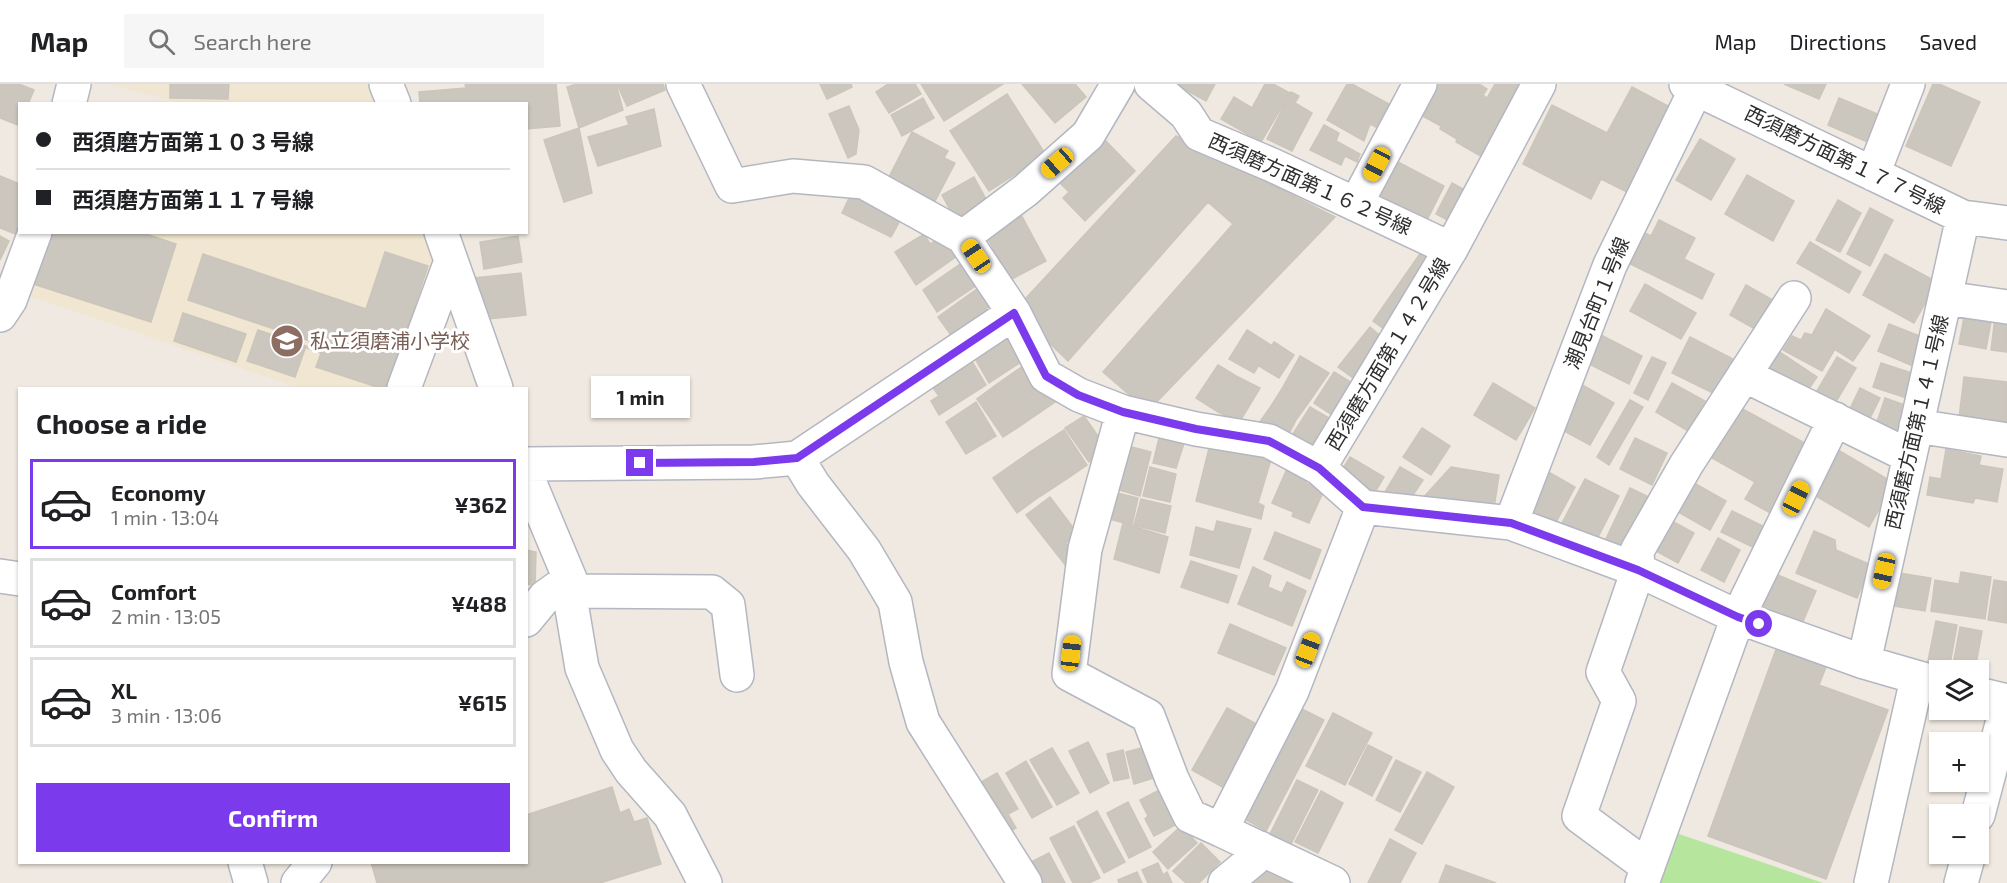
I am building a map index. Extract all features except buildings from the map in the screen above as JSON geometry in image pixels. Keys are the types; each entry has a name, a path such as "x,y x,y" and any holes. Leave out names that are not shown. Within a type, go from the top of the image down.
{"street":[{"path":"70,102 74,84"},
{"path":"386,84 393,102"},
{"path":"682,84 732,186 793,176 864,182 963,237 1014,313 1046,376 1078,395 1123,412 1196,429 1269,441 1319,468"},
{"path":"963,237 1026,190 1089,135 1118,84"},
{"name":"西須磨方面第１６２号線","path":"1151,84 1186,114 1199,134 1451,249"},
{"path":"1356,204 1420,84"},
{"name":"西須磨方面第１４２号線","path":"1363,507 1319,468 1451,249 1539,84"},
{"path":"1873,174 1908,84"},
{"name":"西須磨方面第１７７号線","path":"1691,86 1963,217 2007,223"},
{"name":"潮見台町１号線","path":"1511,523 1610,265 1691,86"},
{"name":"西須磨方面第１４１号線","path":"1864,662 1963,217"},
{"path":"0,315 10,300 34,234"},
{"path":"404,387 446,247"},
{"path":"446,247 496,387"},
{"path":"1794,298 1686,465 1637,551 1638,570 1603,672 1618,701 1578,816 1645,875 1738,617 1835,419"},
{"path":"1945,298 2007,307"},
{"path":"528,464 754,462 797,458 1014,313"},
{"path":"1744,375 1835,419 1913,441 2007,440"},
{"path":"1123,412 1085,549 1069,674 1148,716 1172,779 1190,816 1260,848 1318,880"},
{"path":"797,458 864,550 895,602 906,662 923,722 1025,883"},
{"path":"528,485 548,597 582,668 617,750 631,771 670,815 705,883"},
{"path":"1221,830 1292,691 1363,507 1511,523 1638,570 1738,617 1928,682 1871,883"},
{"path":"0,576 18,579"},
{"path":"548,597 712,592 728,605 737,675"},
{"path":"1981,804 2007,703 1989,697"},
{"path":"1225,883 1254,859 1260,848"},
{"path":"246,864 251,883"},
{"path":"298,883 313,864"},
{"path":"1961,883 1966,864"}],"shaded area":[{"path":"108,84 374,84 382,102 177,102"},
{"name":"私立須磨浦小学校","path":"43,234 429,234 442,266 396,387 296,387 21,293"}],"green space":[{"path":"1676,833 1823,883 1657,883"}],"place":[{"name":"私立須磨浦小学校","path":"287,341"}],"route":[{"path":"640,463 754,462 797,458 1014,313 1046,376 1078,395 1123,412 1196,429 1269,441 1319,468 1363,507 1511,523 1638,570 1738,617 1759,624"}]}
